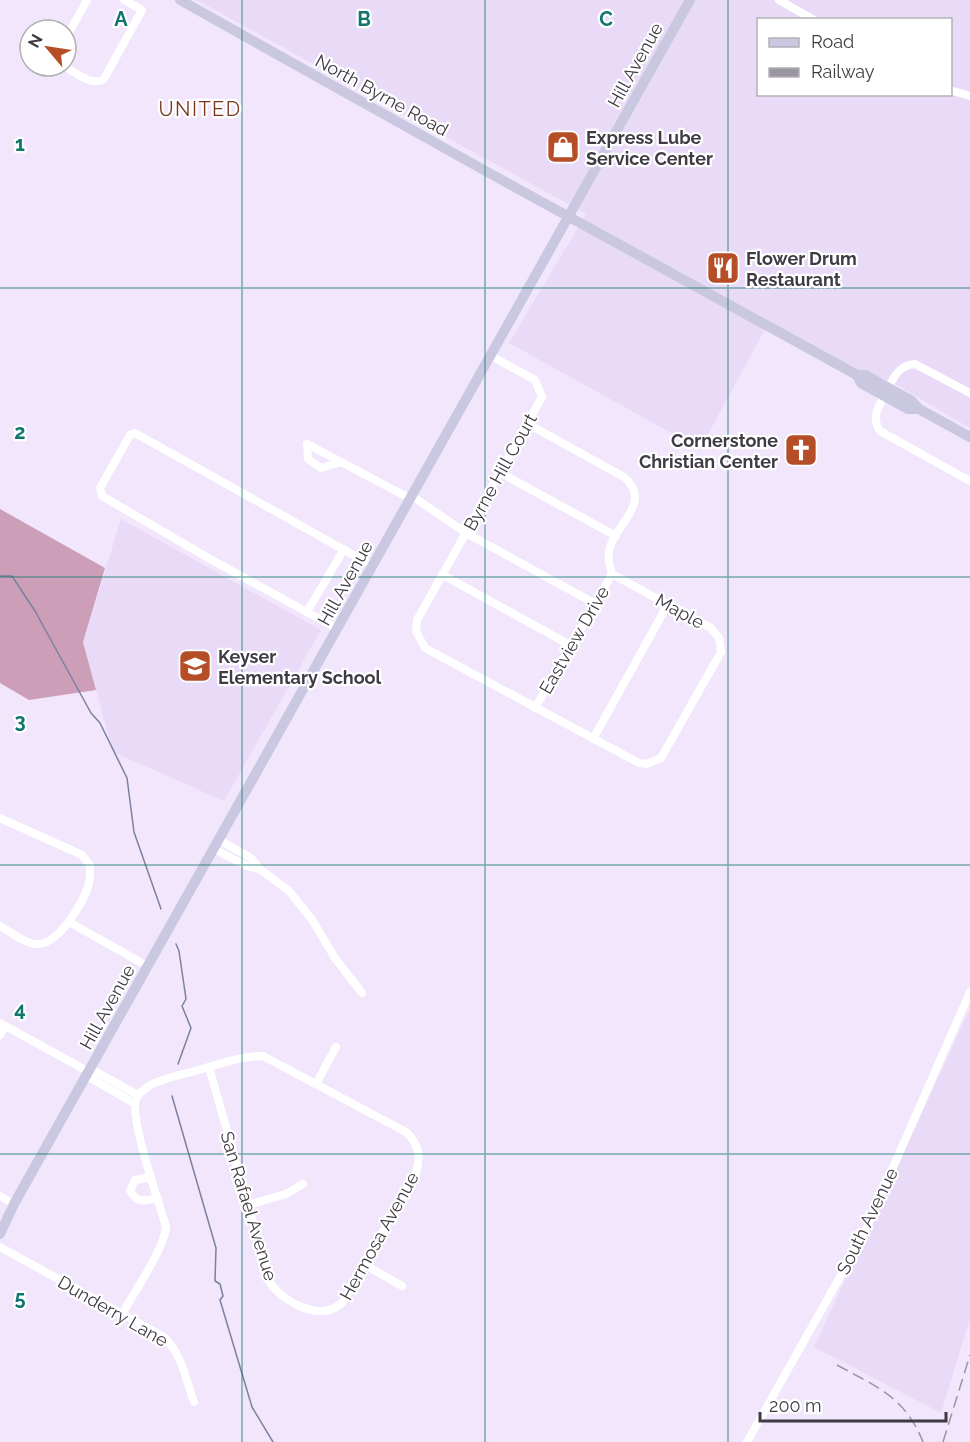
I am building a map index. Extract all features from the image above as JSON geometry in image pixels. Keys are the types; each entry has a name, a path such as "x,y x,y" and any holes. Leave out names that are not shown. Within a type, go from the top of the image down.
{"main road":[{"name":"North Byrne Road","path":"180,0 569,218 857,375 861,383 886,392 908,409 919,409 970,437"},
{"name":"Hill Avenue","path":"0,1234 12,1208 690,0"},
{"name":"Hill Avenue","path":"0,1222 12,1208"}],"street":[{"path":"77,18 87,0"},
{"path":"78,74 93,82 104,79 142,10 124,0"},
{"path":"779,0 810,18"},
{"path":"952,90 970,96"},
{"name":"Byrne Hill Court","path":"491,356 535,380 542,397 417,620 416,631 425,648 633,760"},
{"path":"970,393 915,364 905,366 899,370 886,392 875,419 880,431 970,481"},
{"name":"Eastview Drive","path":"528,424 624,477 631,483 636,494 633,505 609,550 612,574 535,708"},
{"path":"338,629 102,496 100,488 130,435 135,433 374,566"},
{"path":"341,462 411,498 466,533 594,603"},
{"path":"501,473 616,536"},
{"path":"307,612 344,549"},
{"path":"443,574 570,645"},
{"name":"Maple","path":"612,574 711,628 718,638 721,652 662,758 647,764 633,760"},
{"path":"593,739 669,604"},
{"path":"0,818 87,859 90,865 88,885 69,922 52,938 36,944 0,926"},
{"path":"217,845 251,858 261,870 289,891 313,921 334,958 363,993"},
{"path":"69,922 149,967"},
{"name":"South Avenue","path":"747,1442 862,1238 970,992"},
{"path":"0,1035 3,1025 136,1099"},
{"path":"122,1314 164,1238 166,1227 136,1122 136,1099 147,1088 167,1079 252,1056 263,1056 316,1084 336,1047"},
{"name":"San Rafael Avenue","path":"209,1067 270,1282 275,1290 285,1297 308,1309 325,1312"},
{"name":"Hermosa Avenue","path":"316,1084 406,1132 414,1139 419,1162 416,1173 344,1302 325,1312"},
{"path":"151,1177 135,1180 130,1191 135,1199 141,1202 158,1198"},
{"path":"248,1204 285,1194 303,1184"},
{"path":"0,1196 12,1208"},
{"name":"Dunderry Lane","path":"0,1247 164,1337 173,1345 178,1355 194,1402"},
{"path":"365,1265 402,1286"}],"shaded area":[{"path":"197,0 970,0 970,428 892,382 830,360 767,326 700,449 509,343 586,214"},
{"path":"0,509 105,568 83,642 96,690 29,700 0,683"},
{"name":"Keyser Elementary School","path":"121,519 321,630 224,801 113,752 83,642"},
{"path":"970,1009 970,1318 941,1413 814,1347"}],"waterway":[{"path":"0,576 12,576 35,611 91,713 100,723 127,778 134,832 161,909"},
{"path":"176,944 186,999 182,1006 191,1028 178,1064"},
{"path":"172,1096 216,1248 215,1281 220,1284 223,1296 220,1300 252,1407 273,1442"}],"railway":[{"path":"943,1442 970,1355"},
{"path":"837,1365 888,1395 908,1414 923,1442"}],"place":[{"name":"Express Lube Service Center","path":"563,147"},
{"name":"Flower Drum Restaurant","path":"723,268"},
{"name":"Cornerstone Christian Center","path":"801,450"},
{"name":"Keyser Elementary School","path":"195,666"}],"district":[{"name":"UNITED","path":"200,109"}]}
